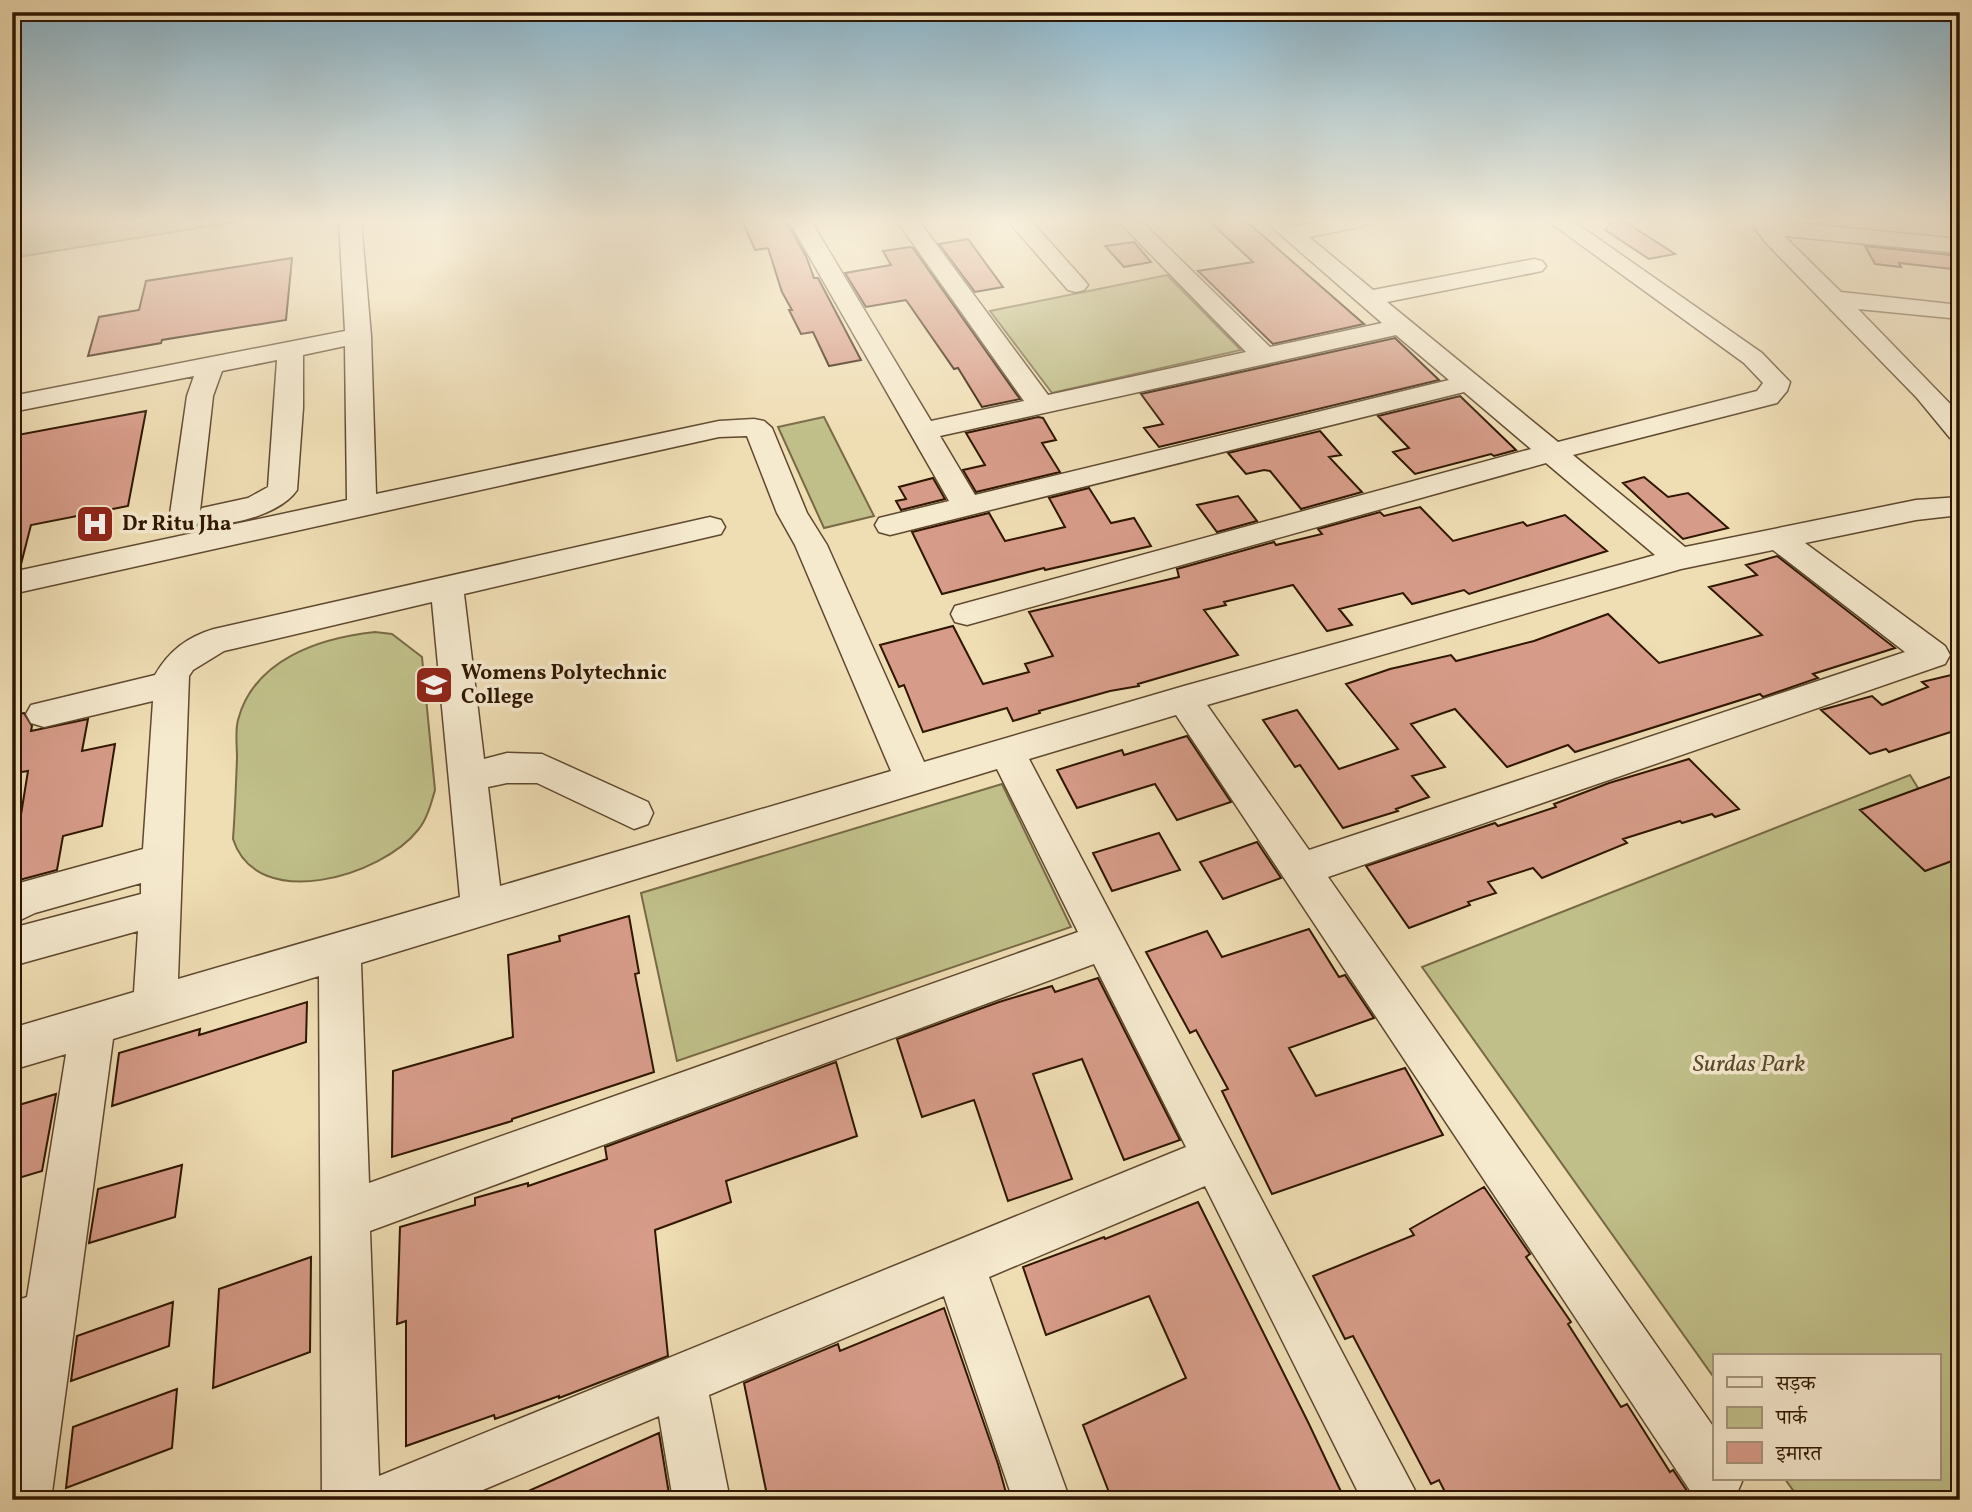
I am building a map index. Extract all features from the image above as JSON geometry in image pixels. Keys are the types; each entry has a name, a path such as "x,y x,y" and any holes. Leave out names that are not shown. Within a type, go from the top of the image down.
{"street":[{"path":"355,292 359,337 362,508"},
{"path":"841,292 967,506"},
{"path":"959,292 1041,405"},
{"path":"1200,292 1264,356"},
{"path":"1360,292 1679,559"},
{"path":"1368,298 1401,292"},
{"path":"968,614 1553,452 1767,397 1774,391 1777,382 1753,358 1659,292"},
{"path":"1828,292 1926,392 1960,432"},
{"path":"1835,299 1960,312"},
{"path":"923,431 1402,326"},
{"path":"12,404 359,337"},
{"path":"12,558 176,513 255,505 275,498 282,490 289,408 289,349"},
{"path":"200,396 211,364"},
{"path":"890,525 1470,383"},
{"path":"1926,392 1960,395"},
{"path":"12,583 719,429 754,427 762,434 792,513 811,545 913,780"},
{"path":"12,1049 1184,699 1679,559 1916,510 1960,506"},
{"path":"155,1007 172,684 173,676 181,662 214,640 710,527"},
{"path":"1300,870 1933,655 1778,538"},
{"path":"447,587 482,909"},
{"path":"44,714 172,684"},
{"path":"1184,699 1713,1476"},
{"path":"1007,752 1392,1500"},
{"path":"468,777 507,768 542,769 634,813"},
{"path":"12,906 23,898 163,860"},
{"path":"12,947 160,907"},
{"path":"345,1216 1105,941"},
{"path":"340,951 351,1500"},
{"path":"22,1500 31,1321 93,1025"},
{"path":"390,1500 1216,1158"},
{"path":"959,1264 1042,1500"},
{"path":"679,1380 702,1500"},
{"path":"1716,1480 1729,1500"}],"lane":[{"path":"176,513 182,415 186,406 200,396"}],"green space":[{"path":"1086,292 1183,292 1241,350 1052,393 990,311"},
{"path":"824,417 874,516 824,528 778,427"},
{"path":"375,632 392,634 422,657 435,790 426,816 418,830 401,847 350,873 321,880 293,881 267,876 246,862 233,839 237,729 246,699 258,681 292,655 333,640"},
{"name":"Surdas Park","path":"1910,775 1960,856 1960,1500 1800,1500 1786,1480 1940,1480 1940,1354 1713,1354 1713,1376 1422,967"},
{"path":"1002,784 1071,927 677,1061 641,893"}],"building":[{"path":"143,292 289,292 286,320 162,340 161,343 88,356 99,317 139,310"},
{"path":"782,292 825,292 861,360 829,366 813,332 801,334"},
{"path":"856,292 944,292 1020,399 982,407 958,368 954,369 906,300 866,307"},
{"path":"1219,292 1327,292 1364,324 1273,344"},
{"path":"1395,338 1439,380 1159,447 1144,428 1163,424 1141,394"},
{"path":"1460,396 1516,450 1415,474 1393,452 1409,448 1378,416"},
{"path":"146,411 128,506 31,525 20,568 12,569 12,436"},
{"path":"1043,418 1056,440 1042,443 1060,472 976,492 963,470 985,465 966,433"},
{"path":"1320,431 1341,455 1329,457 1362,492 1301,509 1270,471 1246,474 1228,453"},
{"path":"1644,477 1668,497 1688,493 1728,528 1683,539 1623,483"},
{"path":"933,478 945,499 901,510 896,501 906,499 899,487"},
{"path":"1089,488 1111,523 1134,518 1151,546 1045,570 1044,568 942,594 912,532 989,513 1005,541 1065,527 1049,498"},
{"path":"1238,496 1257,521 1217,532 1197,505"},
{"path":"1420,507 1453,541 1523,522 1527,526 1565,515 1607,551 1469,594 1464,590 1412,604 1403,593 1339,609 1352,625 1327,631 1293,585 1224,602 1226,605 1204,610 1238,655 1138,684 1139,686 1110,691 1039,711 1040,713 1013,721 1007,708 923,732 904,685 899,687 880,645 953,626 983,684 1029,672 1025,664 1053,656 1029,612 1179,577 1177,569 1274,542 1276,545 1322,534 1318,529 1380,512 1384,516"},
{"path":"1777,556 1895,648 1813,674 1818,678 1763,697 1760,694 1575,752 1568,745 1507,767 1455,709 1411,724 1445,767 1412,776 1429,797 1396,809 1398,811 1343,828 1300,765 1295,767 1263,720 1297,710 1339,769 1398,749 1346,684 1390,669 1451,655 1456,661 1534,641 1608,614 1659,663 1762,635 1709,587 1757,575 1746,565"},
{"path":"1951,675 1960,682 1960,729 1889,752 1886,749 1870,754 1821,710 1872,696 1882,705 1928,687 1922,682"},
{"path":"24,713 32,726 31,731 88,719 82,751 115,744 102,826 63,836 57,870 12,882 12,846 16,828 19,827 28,771 21,772 21,775 12,774 12,715"},
{"path":"1187,736 1231,802 1177,820 1155,784 1077,808 1057,770 1122,750 1124,755"},
{"path":"1689,759 1739,809 1715,817 1712,814 1682,823 1680,821 1623,839 1627,843 1542,878 1533,868 1488,882 1496,893 1468,902 1470,905 1409,928 1366,866 1495,823 1498,826 1556,807 1554,804 1609,783"},
{"path":"1950,777 1960,786 1960,858 1925,871 1860,810"},
{"path":"1159,833 1180,870 1112,891 1093,853"},
{"path":"1257,842 1281,878 1223,899 1200,862"},
{"path":"629,916 639,973 635,974 654,1072 512,1121 392,1157 393,1071 513,1037 508,955 560,941 559,936"},
{"path":"1309,929 1339,977 1345,975 1374,1018 1289,1048 1316,1096 1405,1068 1443,1135 1272,1194 1222,1091 1228,1089 1196,1030 1190,1033 1146,952 1207,931 1222,957"},
{"path":"1098,978 1180,1140 1124,1160 1082,1059 1033,1074 1072,1179 1008,1201 974,1100 922,1117 897,1039 999,1002 1052,986 1055,992"},
{"path":"307,1002 306,1042 112,1106 119,1053 200,1029 199,1035"},
{"path":"836,1062 857,1136 726,1181 731,1202 655,1230 668,1356 559,1398 495,1419 494,1415 406,1446 406,1321 397,1324 400,1227 475,1205 475,1198 528,1183 528,1186 607,1159 605,1147"},
{"path":"56,1094 42,1171 12,1180 12,1107"},
{"path":"182,1165 175,1217 89,1243 98,1189"},
{"path":"1484,1187 1530,1254 1526,1257 1571,1322 1568,1324 1621,1407 1627,1404 1670,1472 1673,1470 1693,1500 1449,1500 1439,1480 1431,1484 1353,1336 1345,1339 1313,1276 1414,1235 1410,1229"},
{"path":"1198,1202 1345,1500 1112,1500 1083,1425 1186,1378 1149,1296 1046,1335 1023,1267 1104,1237 1105,1239"},
{"path":"311,1257 310,1352 213,1388 219,1289"},
{"path":"173,1302 169,1346 71,1381 77,1336"},
{"path":"944,1308 1008,1500 768,1500 744,1383 838,1344 840,1351"},
{"path":"177,1389 172,1448 66,1488 73,1427"},
{"path":"659,1433 670,1500 508,1500"}],"place":[{"name":"Dr Ritu Jha","path":"95,524"},
{"name":"Womens Polytechnic College","path":"434,685"}]}
